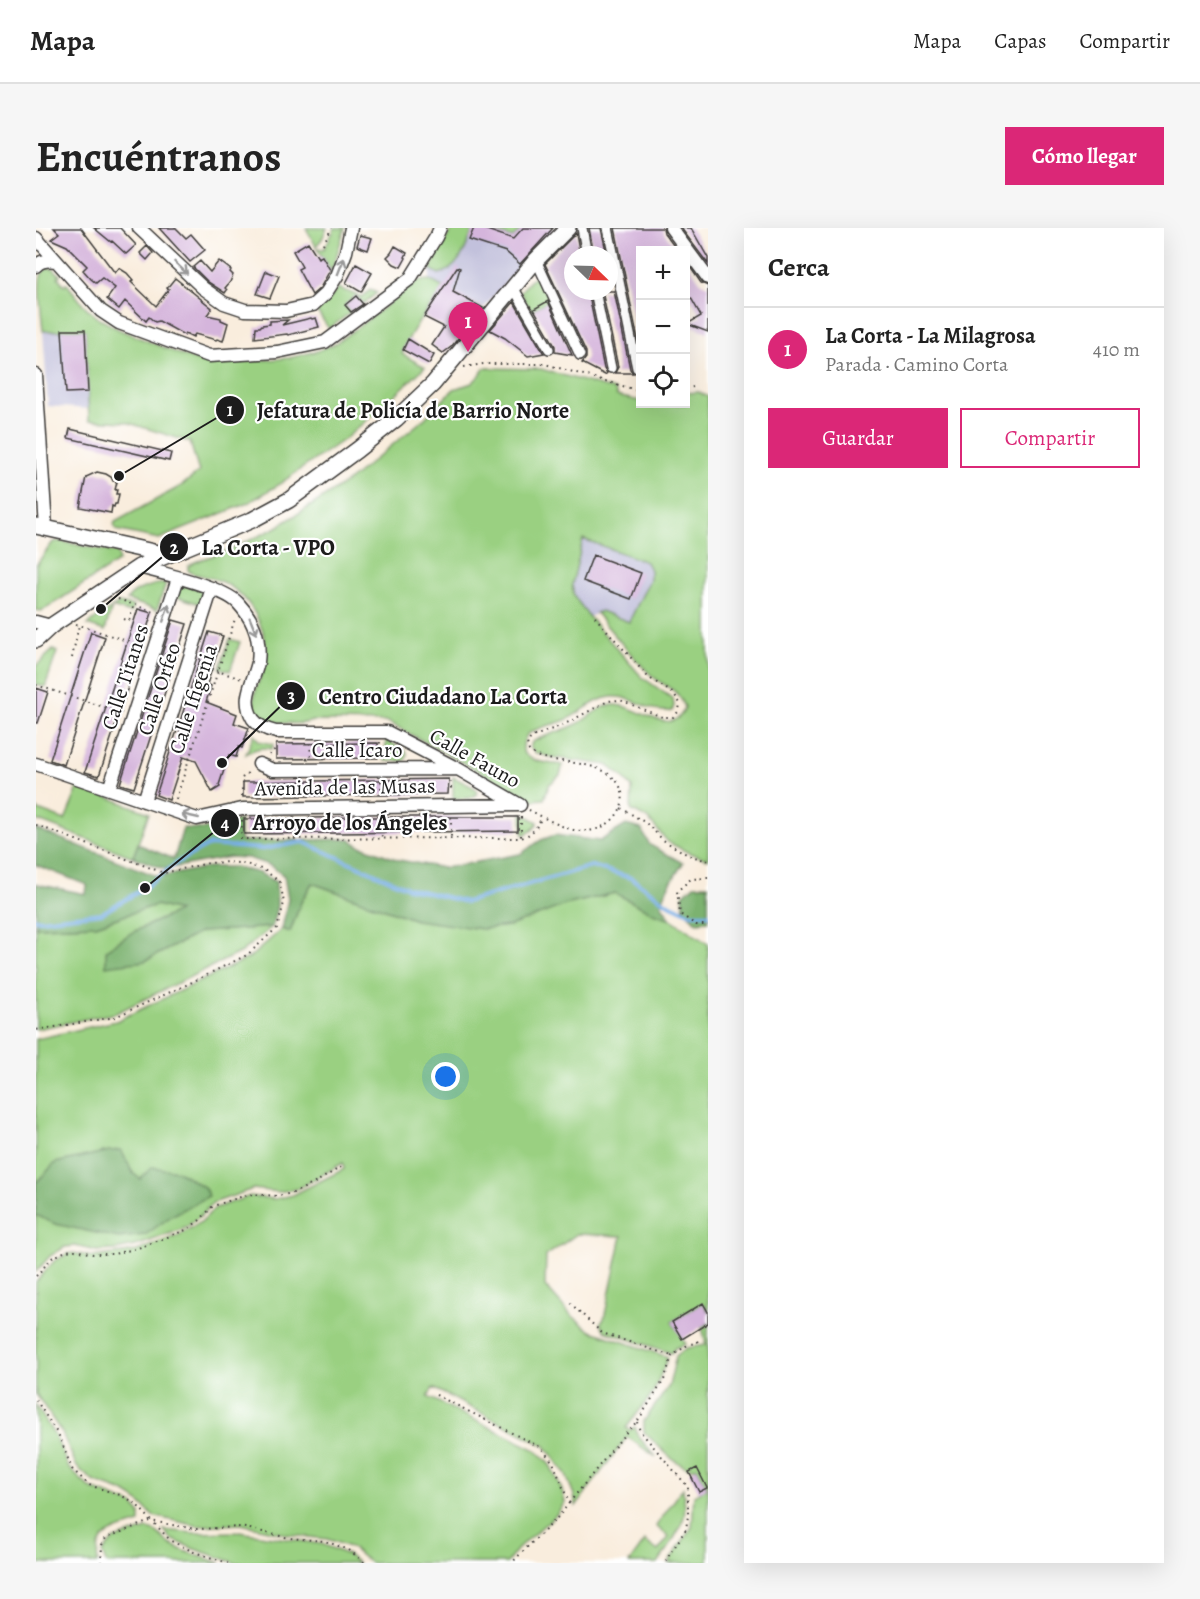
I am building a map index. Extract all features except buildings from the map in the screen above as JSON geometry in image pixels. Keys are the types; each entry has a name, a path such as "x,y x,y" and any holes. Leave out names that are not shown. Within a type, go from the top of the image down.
{"street":[{"path":"139,228 203,288 224,303 245,310 286,311 312,305 326,293 337,276 346,252 351,228"},
{"path":"36,238 101,311 119,322 208,356 277,352 325,342 410,279 440,228"},
{"path":"582,228 585,246"},
{"path":"608,228 636,363"},
{"path":"671,228 708,278"},
{"path":"36,640 43,624 139,567 252,520 289,500 357,450 396,419 433,384 563,229"},
{"path":"36,266 47,260 56,261"},
{"path":"536,260 580,355"},
{"path":"513,287 549,349"},
{"path":"597,300 611,368"},
{"path":"36,375 41,527 167,555"},
{"name":"Calle Fauno","path":"139,567 212,588 237,601 254,624 258,642 258,662 248,696 248,711 256,723 265,730 276,732 387,732 520,805"},
{"name":"Calle Titanes","path":"109,789 178,578"},
{"name":"Calle Orfeo","path":"144,801 212,588"},
{"name":"Avenida de las Musas","path":"36,764 197,819 242,809 520,805"},
{"name":"Calle Ícaro","path":"259,764 273,770 458,769"}],"path":[{"path":"323,244 332,228"},
{"path":"444,371 484,364 545,364 636,390"},
{"path":"118,599 157,613"},
{"path":"124,619 129,621 134,605"},
{"name":"Calle Ifigenia","path":"175,801 240,605"},
{"path":"520,805 561,825 584,831 604,827 614,819 621,808 624,794 619,783 597,768 536,756 529,751 527,743 532,737 566,724 608,701 620,700 662,717 673,717 679,711 680,703 674,694 648,677 595,617"},
{"path":"72,658 81,626 145,647"},
{"path":"159,652 180,659"},
{"path":"196,664 229,675"},
{"path":"36,686 123,713"},
{"path":"137,718 159,725"},
{"path":"173,729 196,737"},
{"path":"380,739 380,762"},
{"path":"310,740 311,763"},
{"path":"381,776 381,799"},
{"path":"311,777 311,800"},
{"path":"242,778 243,799"},
{"path":"520,805 521,838"},
{"path":"621,808 646,823 663,840 688,855 708,861"},
{"path":"451,813 452,838"},
{"path":"242,819 241,839 521,838 536,829 542,817"},
{"path":"311,819 312,839"},
{"path":"381,820 382,838"},
{"path":"36,825 164,873 209,863 246,864 264,870 280,882 284,903 277,928 237,960 115,1017 36,1030"},
{"path":"708,878 691,879 677,891 680,914 696,925 708,925"},
{"path":"36,1276 52,1258 66,1251 114,1254 138,1248 186,1230 200,1220 213,1206 250,1194 277,1196 293,1193 341,1167"},
{"path":"570,1303 603,1333 672,1356"},
{"path":"512,1563 561,1516 628,1430 637,1422 664,1380 672,1356 686,1346 699,1341"},
{"path":"436,1395 540,1447 553,1462 569,1503"},
{"path":"36,1400 59,1436 72,1469 89,1485 134,1502 171,1541 194,1552 228,1563"},
{"path":"637,1422 640,1431 688,1487 686,1529 664,1563"},
{"path":"101,1563 102,1545 106,1538 150,1521 196,1529 241,1527 289,1538 325,1541 349,1550 365,1563"}],"shaded area":[{"path":"452,228 481,228 513,238 523,228 547,228 553,230 554,233 541,248 536,247 484,308 430,280 430,269"},
{"path":"85,330 89,409 48,406 43,331"},
{"path":"582,539 646,562 650,570 650,579 629,622 602,611 589,617 574,596 572,585"}],"green space":[{"path":"306,228 327,228 316,246"},
{"path":"335,228 345,228 331,271 317,248 324,249"},
{"path":"452,228 474,228 457,262 446,272 439,274 430,269"},
{"path":"481,228 523,228 513,238"},
{"path":"47,268 53,268 60,275 58,277 64,285 67,284 96,317 120,330 192,359 216,364 289,358 317,351 334,344 418,281 430,280 444,288 415,328 402,354 425,367 379,410 346,438 248,503 159,539 116,530 114,525 115,522 181,486 199,472 190,442 126,422 89,420 85,330 43,331 40,281 42,273"},
{"path":"539,271 552,299 531,311 520,292"},
{"path":"338,288 362,297 370,290 377,293 363,304 356,296 345,305 351,312 329,329 316,310 327,302"},
{"path":"484,368 541,369 615,390 617,396 636,400 636,408 690,408 690,393 699,392 708,397 708,859 689,853 668,842 648,819 631,810 632,787 607,765 550,757 536,753 530,748 532,742 573,726 601,708 611,705 625,707 664,721 672,721 680,716 685,707 678,695 654,678 642,666 596,613 601,611 629,622 650,579 650,570 646,562 583,539 572,585 574,596 589,617 642,677 673,699 672,711 658,710 625,698 610,697 596,702 570,718 528,734 523,745 523,752 527,756 547,763 563,765 560,775 549,785 544,799 532,800 388,722 313,721 293,724 264,719 257,712 254,700 266,656 266,645 255,613 232,587 188,570 188,566 195,562 236,547 277,527 315,503 352,478 424,419 454,389 472,383"},
{"path":"59,541 117,553 119,561 47,608 41,611 36,610 36,565 53,542"},
{"path":"166,583 157,610 127,600 144,588"},
{"path":"183,585 202,591 203,599 200,604 178,597 177,588"},
{"path":"119,603 133,606 131,613 113,607"},
{"path":"112,608 105,631 87,625"},
{"path":"230,639 240,642 230,671 220,668"},
{"path":"53,650 57,652 45,687 36,684 36,666"},
{"path":"254,734 259,741 273,744 272,749 259,748 246,754"},
{"path":"386,740 407,753 404,761 385,761"},
{"path":"453,777 475,788 477,792 475,795 467,798 453,798"},
{"path":"79,786 149,813 133,857 36,820 36,809 65,820"},
{"path":"522,813 538,822 532,830 523,835"},
{"path":"240,820 240,841 351,839 358,845 399,860 444,868 520,854 541,840 555,835 600,841 626,825 641,829 650,845 683,863 668,887 661,904 671,919 653,913 615,893 565,905 510,926 482,929 416,920 312,883 301,902 290,932 282,929 288,899 284,876 269,865 248,858 230,857 165,869 133,857 138,844 174,859 183,828 205,829"},
{"path":"36,829 159,877 209,867 235,867 259,873 276,882 277,906 272,927 201,932 145,961 106,966 106,950 133,932 179,911 156,905 96,925 36,927 36,884 86,894 87,885 36,865"},
{"path":"312,883 416,920 565,905 615,893 653,913 671,919 708,944 708,1312 703,1303 672,1322 686,1344 675,1348 671,1353 605,1331 600,1323 604,1319 622,1236 577,1234 546,1256 545,1286 570,1314 591,1331 668,1357 653,1393 626,1428 630,1430 635,1427 638,1436 656,1457 627,1437 576,1506 565,1473 545,1446 433,1388 428,1397 536,1450 550,1465 562,1490 565,1502 557,1514 520,1546 507,1563 370,1563 352,1548 327,1539 290,1535 241,1524 198,1526 153,1516 138,1501 124,1492 93,1481 77,1467 62,1433 36,1394 36,1282 54,1261 74,1253 93,1257 137,1251 179,1235 201,1222 215,1208 250,1196 275,1199 293,1195 344,1169 343,1163 297,1189 278,1192 253,1189 213,1203 185,1228 139,1245 96,1251 75,1246 65,1247 50,1256 36,1272 36,1039 116,1021 249,958 282,929 290,932 301,902"},
{"path":"694,885 708,885 708,921 696,922 684,910 683,895"},
{"path":"156,905 180,911 133,932 107,950 106,965 145,961 201,932 272,927 241,952 116,1013 36,1029 36,927 96,925"},
{"path":"121,1150 133,1173 140,1179 152,1167 178,1171 204,1187 209,1196 173,1215 145,1235 119,1238 55,1224 36,1215 36,1183 55,1163"},
{"path":"708,1323 708,1563 668,1563 692,1527 694,1495 707,1488 697,1468 683,1466 676,1462 644,1432 644,1421 669,1386 676,1356 686,1348 706,1345 702,1327"},
{"path":"36,1405 55,1436 69,1468 90,1488 134,1505 140,1514 140,1523 108,1534 103,1539 97,1553 98,1563 36,1563"},
{"path":"683,1488 685,1510 682,1523 658,1563 629,1563 645,1541 658,1551 669,1537 656,1526"},
{"path":"147,1529 155,1531 167,1542 182,1550 221,1563 106,1563 102,1553 114,1539"},
{"path":"164,1530 194,1533 239,1532 322,1544 348,1555 358,1563 236,1563 171,1539"}],"waterway":[{"path":"36,919 102,913 145,888 178,862 209,845 263,849 303,842 408,888 466,902 592,866 631,878 667,903 691,914 708,914"}],"place":[{"name":"La Corta - La Milagrosa","path":"468,352"},
{"name":"Jefatura de Policía de Barrio Norte","path":"119,476"},
{"name":"La Corta - VPO","path":"101,609"},
{"name":"Centro Ciudadano La Corta","path":"222,763"},
{"name":"Arroyo de los Ángeles","path":"145,888"}]}
